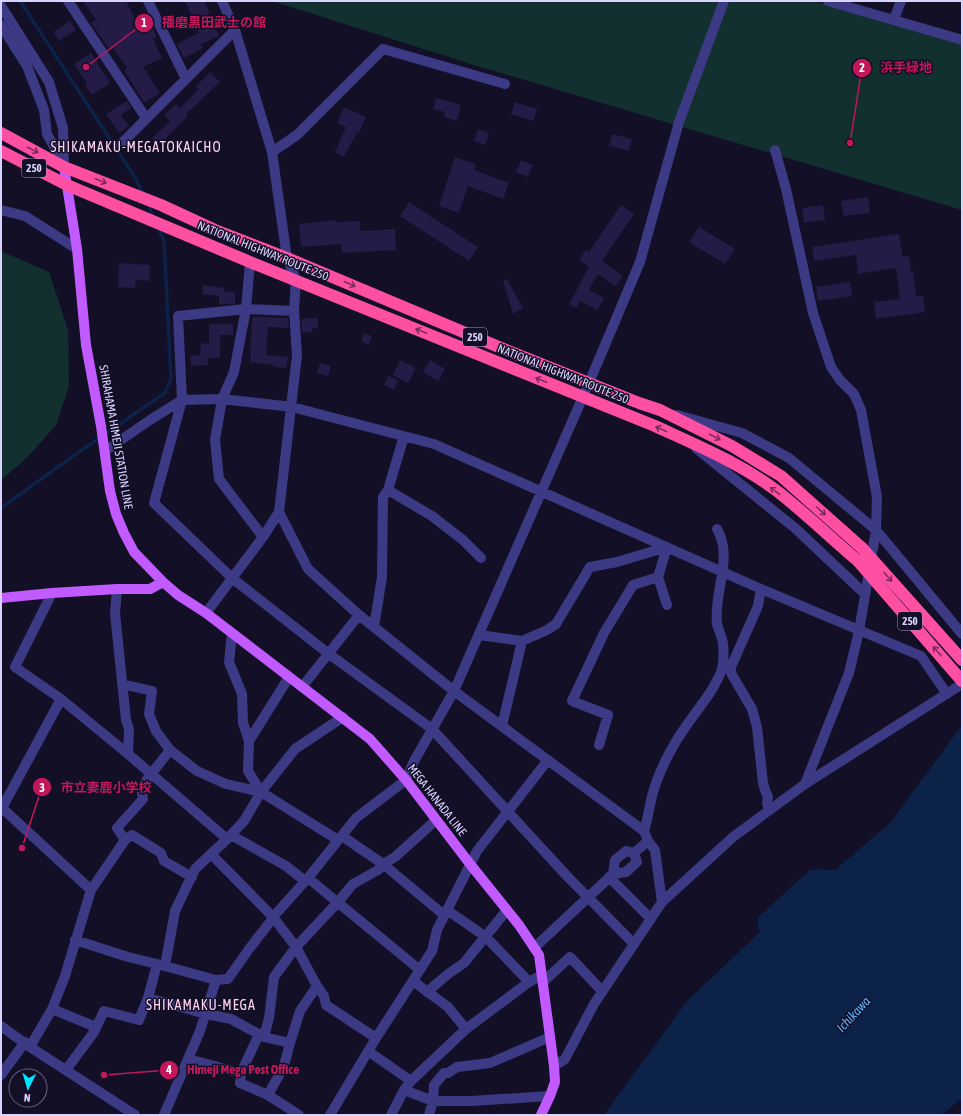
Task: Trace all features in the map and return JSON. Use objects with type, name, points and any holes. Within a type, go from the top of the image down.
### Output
[{"type":"highway","name":"NATIONAL HIGHWAY ROUTE 250","points":[[1,133],[64,167],[161,205],[215,230],[288,258],[506,350],[660,410],[732,446],[781,476],[862,548],[962,660]]},
{"type":"highway","name":"NATIONAL HIGHWAY ROUTE 250","points":[[1,151],[68,185],[250,262],[655,426],[733,463],[776,491],[858,562],[962,681]]},
{"type":"main road","name":"SHIRAHAMA HIMEJI STATION LINE","points":[[64,167],[77,249],[86,344],[101,426],[110,491],[116,514],[134,552],[163,582]]},
{"type":"main road","points":[[1,598],[118,589],[150,589],[163,582]]},
{"type":"main road","name":"MEGA HANADA LINE","points":[[163,582],[178,595],[206,613],[370,739],[406,780],[519,925],[539,955],[554,1066],[555,1082],[541,1115]]},
{"type":"street","points":[[68,1],[146,118]]},
{"type":"street","points":[[148,1],[186,79]]},
{"type":"street","points":[[206,613],[263,537],[279,512],[297,354],[294,311],[296,280],[288,258],[272,152],[235,30],[222,1]]},
{"type":"street","points":[[75,940],[128,957],[161,964],[216,980],[228,979],[273,917],[306,880],[356,818],[406,780],[413,763],[454,690],[479,635],[640,262],[679,122],[724,1]]},
{"type":"street","points":[[828,1],[962,40]]},
{"type":"street","points":[[894,19],[901,1]]},
{"type":"street","points":[[1,6],[49,82],[63,128],[64,167]]},
{"type":"street","points":[[1,25],[27,66],[44,110],[47,134],[64,167]]},
{"type":"street","points":[[120,145],[235,30]]},
{"type":"street","points":[[272,152],[297,136],[383,49],[505,84]]},
{"type":"street","points":[[775,150],[786,189],[813,313],[831,366],[840,380],[854,394],[861,410],[877,497],[876,530],[859,631],[849,673],[805,784]]},
{"type":"street","points":[[1,210],[25,216],[77,249]]},
{"type":"street","points":[[250,262],[246,309],[234,372],[222,399],[215,440],[219,478],[263,537]]},
{"type":"street","points":[[294,311],[246,309],[178,316],[182,400],[154,503],[232,578],[329,654],[432,729],[508,812],[634,944]]},
{"type":"street","points":[[104,447],[182,400],[222,399],[292,407],[434,444],[541,493],[761,589],[921,656],[947,694]]},
{"type":"street","points":[[660,410],[742,433],[789,458],[876,530],[962,634]]},
{"type":"street","points":[[374,627],[382,577],[383,497],[388,490],[404,436]]},
{"type":"street","points":[[687,441],[796,528],[865,594]]},
{"type":"street","points":[[388,490],[432,516],[463,540],[481,558]]},
{"type":"street","points":[[279,512],[308,569],[359,615],[454,690],[646,836],[655,850],[662,902]]},
{"type":"street","points":[[634,853],[646,836],[650,804],[661,770],[674,743],[701,706],[723,669],[723,640],[717,624],[718,598],[724,558],[722,537],[717,529]]},
{"type":"street","points":[[667,547],[658,577],[667,606]]},
{"type":"street","points":[[479,635],[522,641],[548,630],[556,624],[590,567],[618,562],[667,547]]},
{"type":"street","points":[[599,745],[608,715],[572,701],[604,633],[633,586],[658,577]]},
{"type":"street","points":[[118,589],[115,613],[126,720],[129,730],[128,754]]},
{"type":"street","points":[[761,589],[758,606],[731,667],[731,672],[752,709],[757,726],[763,783],[764,790],[768,797],[767,803],[769,810]]},
{"type":"street","points":[[52,593],[15,667],[61,699],[229,837],[286,866],[338,902],[420,970]]},
{"type":"street","points":[[302,687],[359,615]]},
{"type":"street","points":[[232,634],[229,662],[242,694],[243,723],[249,741],[248,771],[261,792]]},
{"type":"street","points":[[502,726],[522,641]]},
{"type":"street","points":[[249,741],[289,677]]},
{"type":"street","points":[[122,684],[152,691],[149,714],[156,731],[170,750],[197,771],[226,784],[261,792],[383,864],[445,912],[486,937],[529,982]]},
{"type":"street","points":[[554,1066],[565,1060],[594,1004],[662,902],[733,837],[769,810],[805,784],[962,684]]},
{"type":"street","points":[[61,699],[2,808],[91,890]]},
{"type":"street","points":[[66,1070],[96,1027],[104,1011],[139,1020],[161,964],[176,911],[195,869],[244,821],[261,792],[295,749],[343,717]]},
{"type":"street","points":[[126,840],[117,828],[143,799],[141,787],[170,750]]},
{"type":"street","points":[[330,1115],[376,1038],[432,951],[437,930],[445,912],[477,851],[548,760]]},
{"type":"street","points":[[299,1115],[268,1095],[240,1083],[241,1073],[262,1036],[269,1018],[274,977],[296,947],[353,884],[378,870],[383,864],[395,857],[436,820]]},
{"type":"street","points":[[1,1075],[28,1045],[52,1009],[65,976],[91,890],[126,840],[132,835],[160,854],[164,861],[192,877]]},
{"type":"street","points":[[611,876],[615,860],[626,851],[634,853]]},
{"type":"street","points":[[534,948],[611,876],[626,872],[637,862],[634,853]]},
{"type":"street","points":[[211,854],[273,917],[296,947],[324,996],[326,1005],[376,1038]]},
{"type":"street","points":[[611,876],[651,919]]},
{"type":"street","points":[[427,992],[448,974],[464,963],[507,910]]},
{"type":"street","points":[[391,1115],[404,1090],[411,1081],[466,1029],[529,982],[542,978],[570,957],[602,991]]},
{"type":"street","points":[[164,1115],[206,1014],[216,980]]},
{"type":"street","points":[[413,981],[448,1007],[466,1029]]},
{"type":"street","points":[[268,1095],[284,1066],[300,1011],[317,986]]},
{"type":"street","points":[[148,998],[206,1014],[231,1019],[262,1036],[290,1043]]},
{"type":"street","points":[[52,1009],[96,1027]]},
{"type":"street","points":[[1,1026],[130,1114]]},
{"type":"street","points":[[429,1115],[433,1101],[434,1085],[444,1073],[448,1073],[457,1067],[490,1063],[550,1037]]},
{"type":"street","points":[[368,1052],[411,1081]]},
{"type":"street","points":[[436,1058],[448,1073]]},
{"type":"street","points":[[188,1059],[241,1073]]},
{"type":"street","points":[[404,1090],[433,1101],[471,1101],[550,1096]]},
{"type":"green space","points":[[272,1],[813,1],[962,45],[962,210],[474,65]]},
{"type":"green space","points":[[1,252],[49,272],[68,330],[69,386],[56,425],[28,457],[1,480]]},
{"type":"water","name":"Ichikawa","points":[[962,725],[962,1098],[942,1115],[604,1115],[687,1001],[760,932],[758,927],[758,917],[810,870],[835,870],[890,823]]},
{"type":"building","points":[[83,1],[126,1],[139,27],[149,21],[157,37],[153,39],[162,58],[143,67],[160,93],[144,103],[124,70],[127,68],[113,48],[110,50],[91,23],[96,20]]},
{"type":"building","points":[[185,1],[204,1],[210,13],[208,14],[219,36],[201,44],[203,48],[184,58],[177,44],[199,33]]},
{"type":"building","points":[[70,21],[76,30],[59,41],[53,32]]},
{"type":"building","points":[[91,53],[110,83],[92,95],[85,85],[87,83],[74,64]]},
{"type":"building","points":[[210,72],[220,82],[186,114],[188,116],[159,145],[152,138],[170,121],[164,115],[176,104],[180,108],[199,89],[196,86]]},
{"type":"building","points":[[436,98],[461,105],[457,121],[444,117],[445,112],[433,109]]},
{"type":"building","points":[[127,101],[131,108],[121,115],[129,126],[119,133],[106,114]]},
{"type":"building","points":[[515,102],[537,109],[533,121],[511,114]]},
{"type":"building","points":[[344,107],[366,117],[359,133],[357,132],[344,157],[335,152],[346,127],[337,123]]},
{"type":"building","points":[[478,129],[489,133],[485,145],[474,141]]},
{"type":"building","points":[[612,134],[632,139],[629,151],[609,146]]},
{"type":"building","points":[[455,157],[476,164],[474,170],[509,183],[503,199],[468,186],[459,213],[439,206]]},
{"type":"building","points":[[521,160],[533,165],[528,177],[516,172]]},
{"type":"building","points":[[868,197],[870,213],[844,216],[841,201]]},
{"type":"building","points":[[409,202],[478,247],[469,261],[400,216]]},
{"type":"building","points":[[621,205],[634,214],[602,261],[623,276],[615,286],[598,274],[589,290],[604,298],[597,310],[580,301],[577,308],[569,304],[589,267],[579,260],[586,250],[589,252]]},
{"type":"building","points":[[823,205],[825,220],[804,223],[802,208]]},
{"type":"building","points":[[336,220],[336,222],[360,221],[360,231],[395,229],[396,250],[342,253],[341,244],[301,247],[299,224]]},
{"type":"building","points":[[699,227],[735,249],[725,264],[689,242]]},
{"type":"building","points":[[899,234],[903,257],[909,256],[911,272],[913,271],[916,296],[923,296],[925,312],[876,319],[874,302],[900,299],[896,268],[858,274],[856,255],[814,261],[812,247]]},
{"type":"building","points":[[119,263],[150,265],[149,281],[136,280],[135,288],[118,287]]},
{"type":"building","points":[[507,279],[523,308],[513,314],[503,281]]},
{"type":"building","points":[[850,282],[852,296],[818,301],[816,287]]},
{"type":"building","points":[[203,285],[225,288],[224,292],[235,292],[235,304],[219,304],[219,296],[202,294]]},
{"type":"building","points":[[252,317],[288,318],[289,328],[268,327],[266,355],[288,357],[286,368],[250,362]]},
{"type":"building","points":[[318,318],[318,328],[312,328],[313,332],[302,333],[301,319]]},
{"type":"building","points":[[209,324],[233,324],[233,335],[220,335],[220,358],[208,358],[208,365],[191,366],[190,356],[200,355],[201,343],[209,344]]},
{"type":"building","points":[[364,333],[372,336],[369,345],[361,341]]},
{"type":"building","points":[[400,360],[416,368],[408,383],[393,375]]},
{"type":"building","points":[[430,360],[445,369],[438,381],[423,372]]},
{"type":"building","points":[[320,363],[331,366],[328,376],[317,373]]},
{"type":"building","points":[[388,376],[398,380],[394,390],[384,385]]},
{"type":"waterway","points":[[20,1],[136,179],[143,194]]},
{"type":"waterway","points":[[147,203],[154,218]]},
{"type":"waterway","points":[[1,508],[165,393],[171,379],[164,241],[158,227]]},
{"type":"place","name":"播磨黒田武士の館","points":[[86,67]]},
{"type":"place","name":"浜手緑地","points":[[850,143]]},
{"type":"place","name":"市立妻鹿小学校","points":[[22,848]]},
{"type":"place","name":"Himeji Mega Post Office","points":[[104,1075]]},
{"type":"district","name":"SHIKAMAKU-MEGATOKAICHO","points":[[136,147]]},
{"type":"district","name":"SHIKAMAKU-MEGA","points":[[201,1005]]}]
